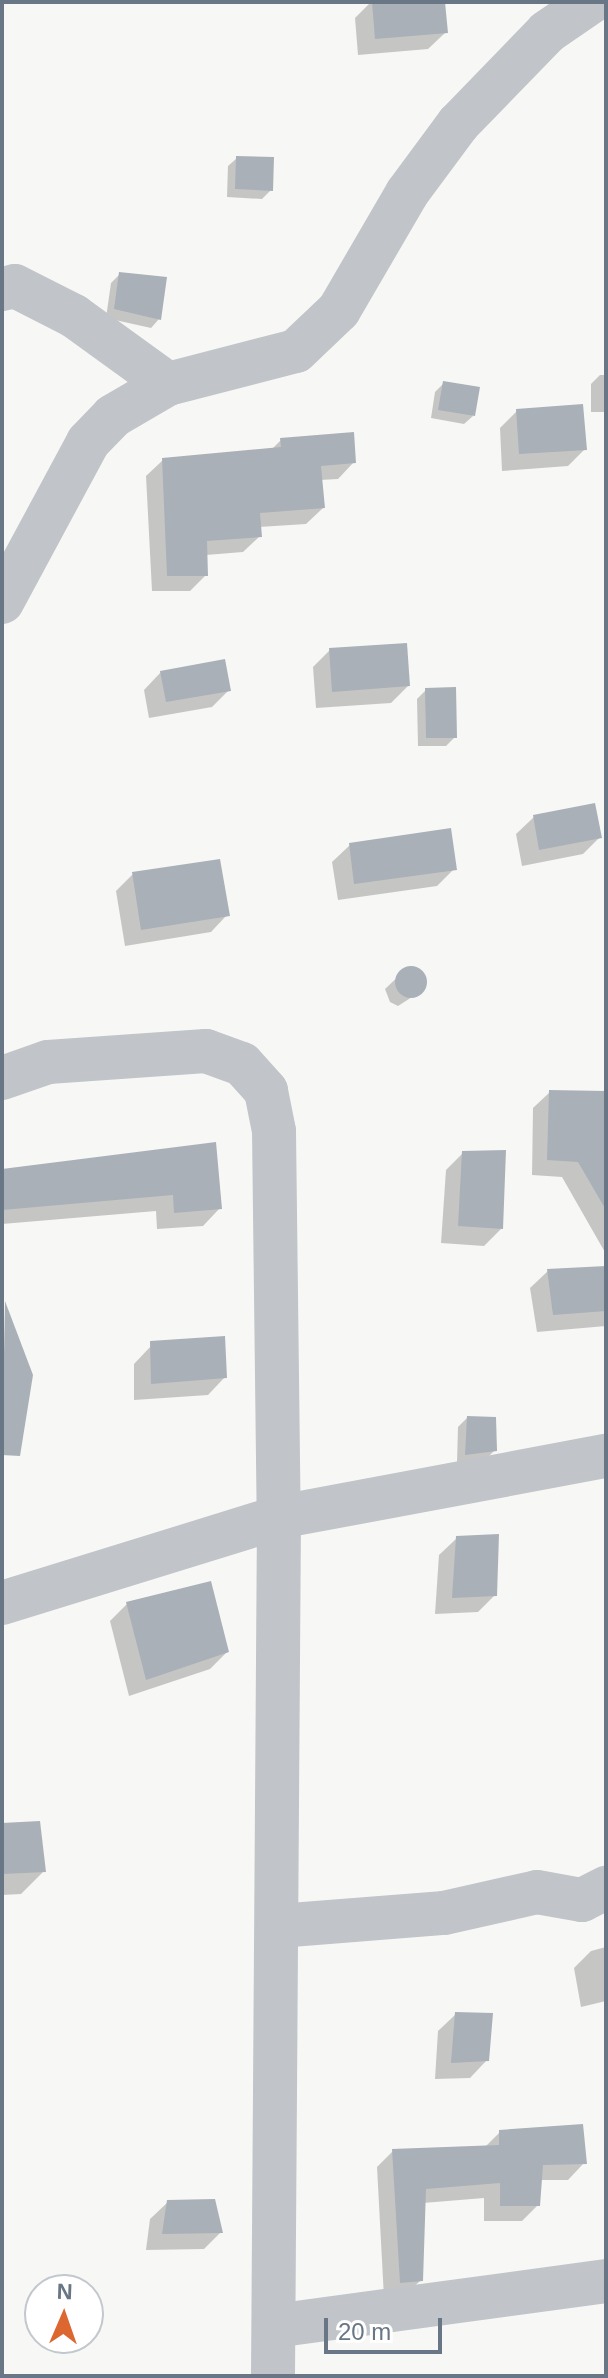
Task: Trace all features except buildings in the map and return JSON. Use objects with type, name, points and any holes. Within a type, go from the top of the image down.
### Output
[{"type":"street","points":[[2,602],[88,442],[113,416],[168,384],[296,351],[339,310],[407,193],[458,124],[547,32],[591,2]]},
{"type":"street","points":[[2,289],[15,286],[74,316],[168,384]]},
{"type":"street","points":[[2,1078],[48,1062],[206,1051],[242,1064],[266,1091],[274,1131],[279,1517],[273,2376]]},
{"type":"street","points":[[2,1603],[279,1517],[606,1456]]},
{"type":"street","points":[[606,1856],[606,1864]]},
{"type":"street","points":[[278,1926],[444,1913],[537,1892],[582,1900],[606,1888]]},
{"type":"street","points":[[274,2326],[606,2281]]}]
